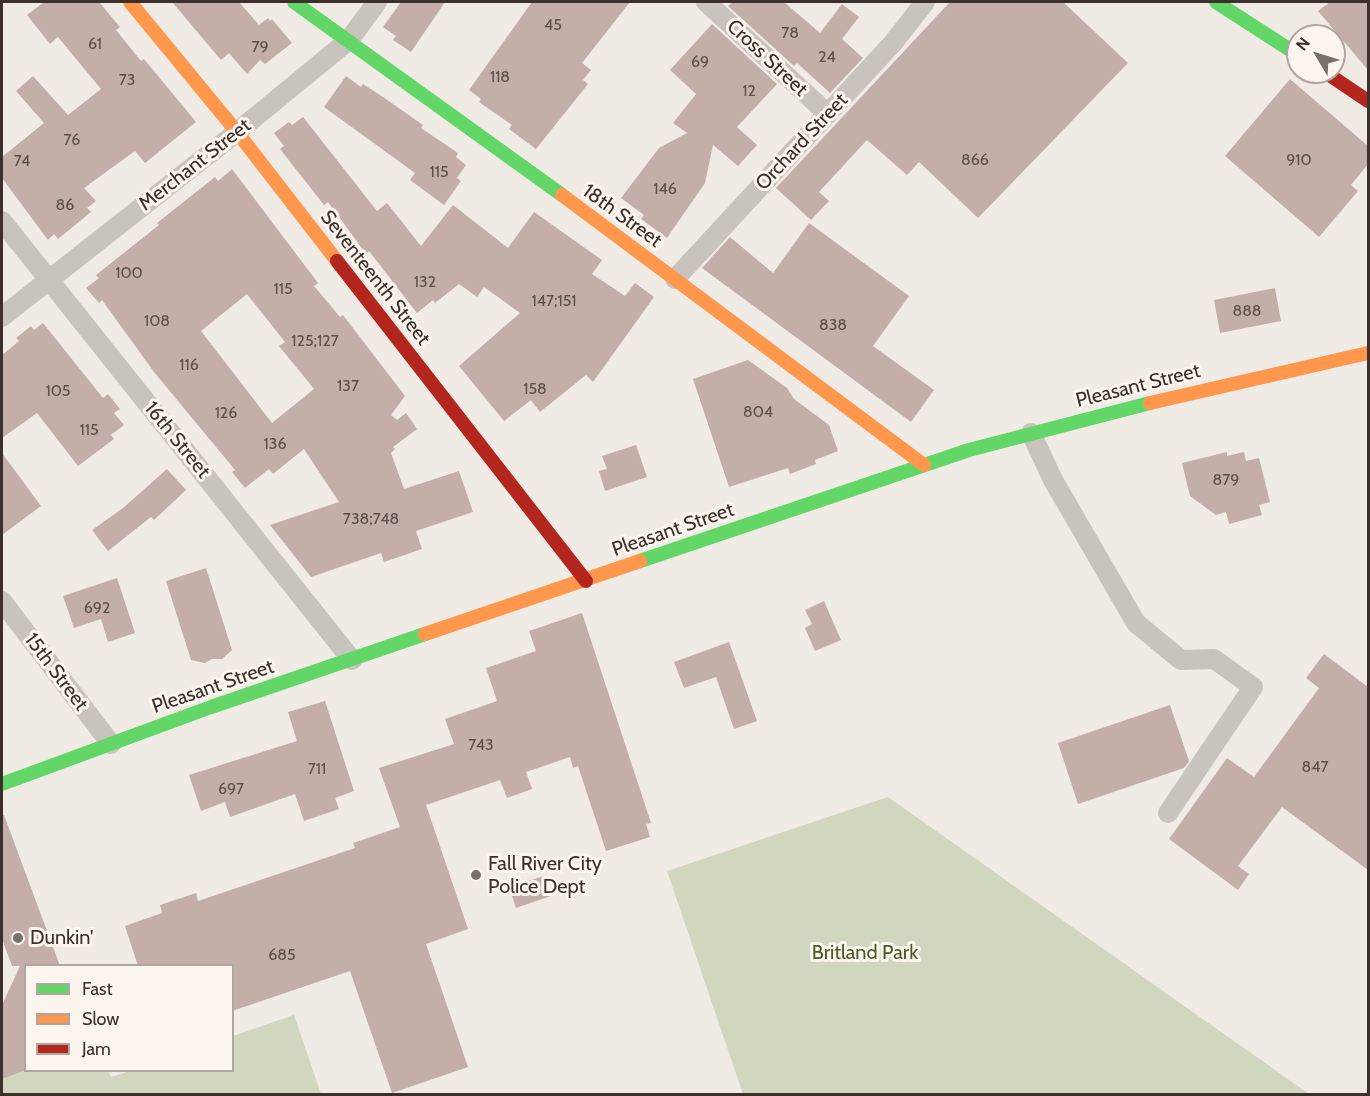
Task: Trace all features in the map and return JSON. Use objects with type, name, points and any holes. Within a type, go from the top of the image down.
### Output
[{"type":"main road","name":"Seventeenth Street","points":[[129,2],[237,132],[586,581]]},
{"type":"main road","name":"18th Street","points":[[294,2],[675,279],[924,465]]},
{"type":"main road","points":[[1216,2],[1286,47]]},
{"type":"main road","points":[[1343,84],[1368,100]]},
{"type":"main road","name":"Pleasant Street","points":[[2,784],[352,660],[969,450],[1181,395],[1368,352]]},
{"type":"street","name":"Merchant Street","points":[[2,317],[237,132],[349,40],[377,2]]},
{"type":"street","name":"Cross Street","points":[[706,2],[828,114]]},
{"type":"street","name":"Orchard Street","points":[[675,279],[893,43],[925,2]]},
{"type":"street","name":"16th Street","points":[[2,221],[352,660]]},
{"type":"street","points":[[1031,433],[1053,480],[1136,622],[1181,660],[1214,659],[1253,687],[1168,813]]},
{"type":"street","name":"15th Street","points":[[2,601],[111,744]]},
{"type":"green space","name":"Britland Park","points":[[888,797],[1309,1094],[743,1094],[667,871]]},
{"type":"green space","points":[[294,1015],[321,1094],[2,1094],[2,1078],[24,1069],[24,1072],[108,1072],[111,1077],[128,1072],[234,1072],[234,1036]]},
{"type":"building","points":[[44,2],[99,2],[120,27],[116,30],[141,61],[144,59],[196,122],[145,163],[135,151],[84,188],[96,201],[87,208],[91,212],[58,239],[54,234],[48,240],[2,178],[2,157],[44,123],[16,91],[33,76],[68,115],[101,89],[58,37],[50,44],[27,15]]},
{"type":"building","points":[[172,2],[239,2],[259,25],[268,18],[270,21],[272,19],[292,43],[265,64],[260,60],[247,74],[229,53],[221,60]]},
{"type":"building","points":[[401,2],[445,2],[411,52],[393,40],[396,36],[383,27]]},
{"type":"building","points":[[532,2],[630,2],[582,63],[591,70],[583,80],[588,84],[536,149],[509,129],[512,125],[479,102],[481,99],[469,90]]},
{"type":"building","points":[[733,2],[784,2],[820,33],[842,4],[859,17],[842,39],[863,58],[830,93],[797,63],[794,66],[728,6]]},
{"type":"building","points":[[950,2],[1063,2],[1128,63],[978,218],[919,162],[907,175],[867,140],[819,192],[829,201],[811,220],[776,188]]},
{"type":"building","points":[[1330,2],[1368,2],[1368,70],[1346,44],[1346,24],[1329,24],[1318,11]]},
{"type":"building","points":[[712,24],[777,84],[737,127],[757,145],[738,166],[713,145],[705,183],[667,238],[641,219],[644,215],[621,198],[659,148],[687,133],[673,123],[696,94],[670,70]]},
{"type":"building","points":[[346,76],[361,87],[363,84],[383,97],[423,125],[421,128],[458,153],[456,157],[466,165],[457,178],[461,181],[444,205],[410,180],[415,173],[324,107]]},
{"type":"building","points":[[1286,84],[1296,84],[1368,146],[1368,164],[1351,185],[1358,191],[1319,237],[1225,156]]},
{"type":"building","points":[[303,117],[377,211],[387,203],[421,246],[453,205],[508,248],[534,212],[602,260],[592,274],[625,296],[635,283],[654,297],[593,382],[586,375],[540,412],[531,400],[504,421],[459,366],[520,313],[484,287],[477,297],[459,284],[435,303],[433,300],[417,313],[369,251],[366,254],[328,202],[324,205],[280,149],[284,146],[274,133],[289,122],[292,125]]},
{"type":"building","points":[[232,169],[318,283],[314,286],[340,317],[343,315],[405,396],[391,415],[397,420],[406,413],[417,429],[393,447],[395,449],[391,453],[404,489],[459,471],[473,512],[416,531],[422,549],[384,562],[381,553],[311,577],[270,525],[339,502],[304,449],[273,474],[269,469],[245,488],[232,472],[235,470],[154,372],[102,300],[99,303],[86,288],[99,278],[96,275],[159,225],[157,223],[215,177],[218,181]],"holes":[[[247,294],[285,342],[279,346],[314,389],[272,423],[201,331]]]},
{"type":"building","points":[[809,223],[909,296],[873,346],[934,390],[911,422],[702,268],[730,237],[773,273]]},
{"type":"building","points":[[1275,288],[1281,321],[1220,333],[1214,300]]},
{"type":"building","points":[[43,323],[103,398],[108,394],[120,409],[114,413],[124,425],[111,435],[114,439],[78,466],[37,413],[2,438],[2,355],[19,341],[16,338],[31,326],[34,330]]},
{"type":"building","points":[[748,360],[787,388],[794,399],[829,425],[838,451],[815,460],[816,464],[790,474],[788,468],[729,487],[693,379]]},
{"type":"building","points":[[636,445],[647,477],[605,491],[599,471],[607,469],[602,456]]},
{"type":"building","points":[[1227,452],[1227,456],[1244,452],[1246,461],[1259,458],[1270,502],[1259,505],[1262,515],[1229,524],[1226,512],[1216,515],[1190,496],[1182,463]]},
{"type":"building","points":[[2,453],[41,506],[2,535]]},
{"type":"building","points":[[167,469],[186,490],[154,520],[151,517],[108,551],[92,530],[123,508]]},
{"type":"building","points":[[206,568],[232,650],[222,659],[212,659],[205,663],[191,660],[166,581]]},
{"type":"building","points":[[117,578],[135,633],[108,642],[101,619],[74,628],[63,596]]},
{"type":"building","points":[[824,601],[841,640],[815,651],[805,628],[812,624],[805,610]]},
{"type":"building","points":[[582,613],[651,823],[646,824],[650,837],[606,851],[578,766],[573,768],[570,757],[526,772],[532,789],[507,798],[500,780],[426,805],[468,929],[426,944],[468,1067],[392,1093],[350,971],[234,1010],[234,964],[137,964],[125,926],[162,913],[160,905],[196,893],[198,901],[355,848],[353,843],[400,827],[379,768],[454,744],[445,719],[497,701],[486,668],[536,651],[529,631]]},
{"type":"building","points":[[729,642],[757,721],[734,729],[716,677],[684,688],[674,662]]},
{"type":"building","points":[[1324,654],[1368,687],[1368,870],[1282,807],[1238,866],[1249,874],[1238,890],[1169,839],[1227,758],[1254,777],[1319,688],[1306,678]]},
{"type":"building","points":[[325,701],[354,791],[335,798],[339,809],[304,821],[295,794],[230,817],[225,802],[201,811],[189,775],[297,741],[288,712]]},
{"type":"building","points":[[1170,705],[1189,761],[1184,768],[1078,804],[1058,743]]},
{"type":"building","points":[[2,815],[4,815],[59,964],[24,964],[24,1071],[2,1079],[2,1005],[20,966],[12,966],[2,939]]},
{"type":"building","points":[[544,876],[551,896],[516,908],[509,887]]},
{"type":"traffic: fast","points":[[294,2],[562,195]]},
{"type":"traffic: fast","points":[[1216,2],[1286,47]]},
{"type":"traffic: fast","points":[[640,561],[969,450],[1150,403]]},
{"type":"traffic: fast","points":[[2,784],[211,707],[425,634]]},
{"type":"traffic: slow","points":[[130,2],[237,132],[337,261]]},
{"type":"traffic: slow","points":[[562,195],[924,465]]},
{"type":"traffic: slow","points":[[1150,403],[1368,353]]},
{"type":"traffic: slow","points":[[425,634],[640,561]]},
{"type":"traffic: jam","points":[[1343,84],[1368,101]]},
{"type":"traffic: jam","points":[[337,261],[586,581]]},
{"type":"place","name":"Fall River City Police Dept","points":[[476,875]]},
{"type":"place","name":"Dunkin'","points":[[18,938]]}]
